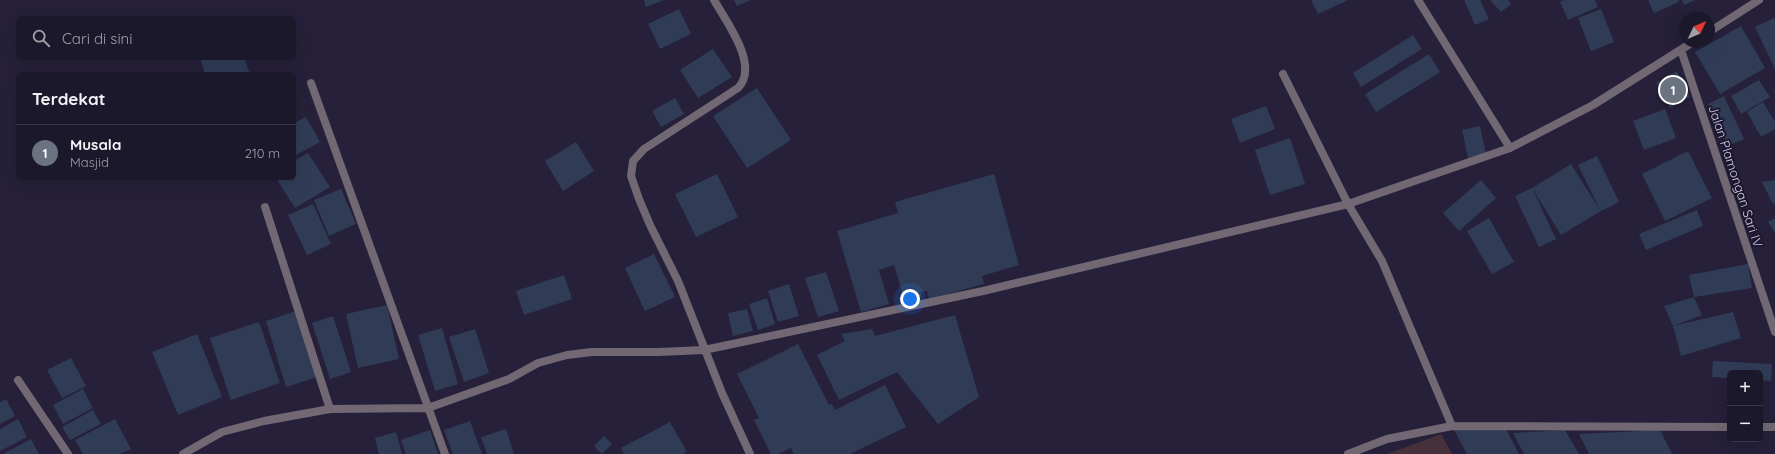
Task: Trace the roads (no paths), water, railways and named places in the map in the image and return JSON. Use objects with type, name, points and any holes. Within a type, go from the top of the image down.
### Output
[{"type":"street","points":[[714,0],[740,45],[746,71],[744,82],[738,88],[644,149],[633,161],[631,176],[650,225],[678,281],[691,312],[704,350],[750,454]]},
{"type":"street","points":[[1418,0],[1510,148]]},
{"type":"street","points":[[1715,28],[1759,0]]},
{"type":"street","points":[[183,454],[222,432],[264,421],[330,408],[428,408],[509,379],[538,363],[567,354],[592,352],[704,350],[983,291],[1348,204],[1510,148],[1593,105],[1684,48]]},
{"type":"street","name":"Jalan Plamongan Sari IV","points":[[1681,50],[1775,332]]},
{"type":"street","points":[[1283,74],[1348,204],[1382,261],[1452,426]]},
{"type":"street","points":[[311,82],[445,454]]},
{"type":"street","points":[[265,207],[330,408]]},
{"type":"street","points":[[18,380],[68,454]]},
{"type":"street","points":[[1348,454],[1387,439],[1452,426],[1727,427]]},
{"type":"street","points":[[1763,427],[1775,427]]},
{"type":"place","name":"Musala","points":[[1673,90]]}]
